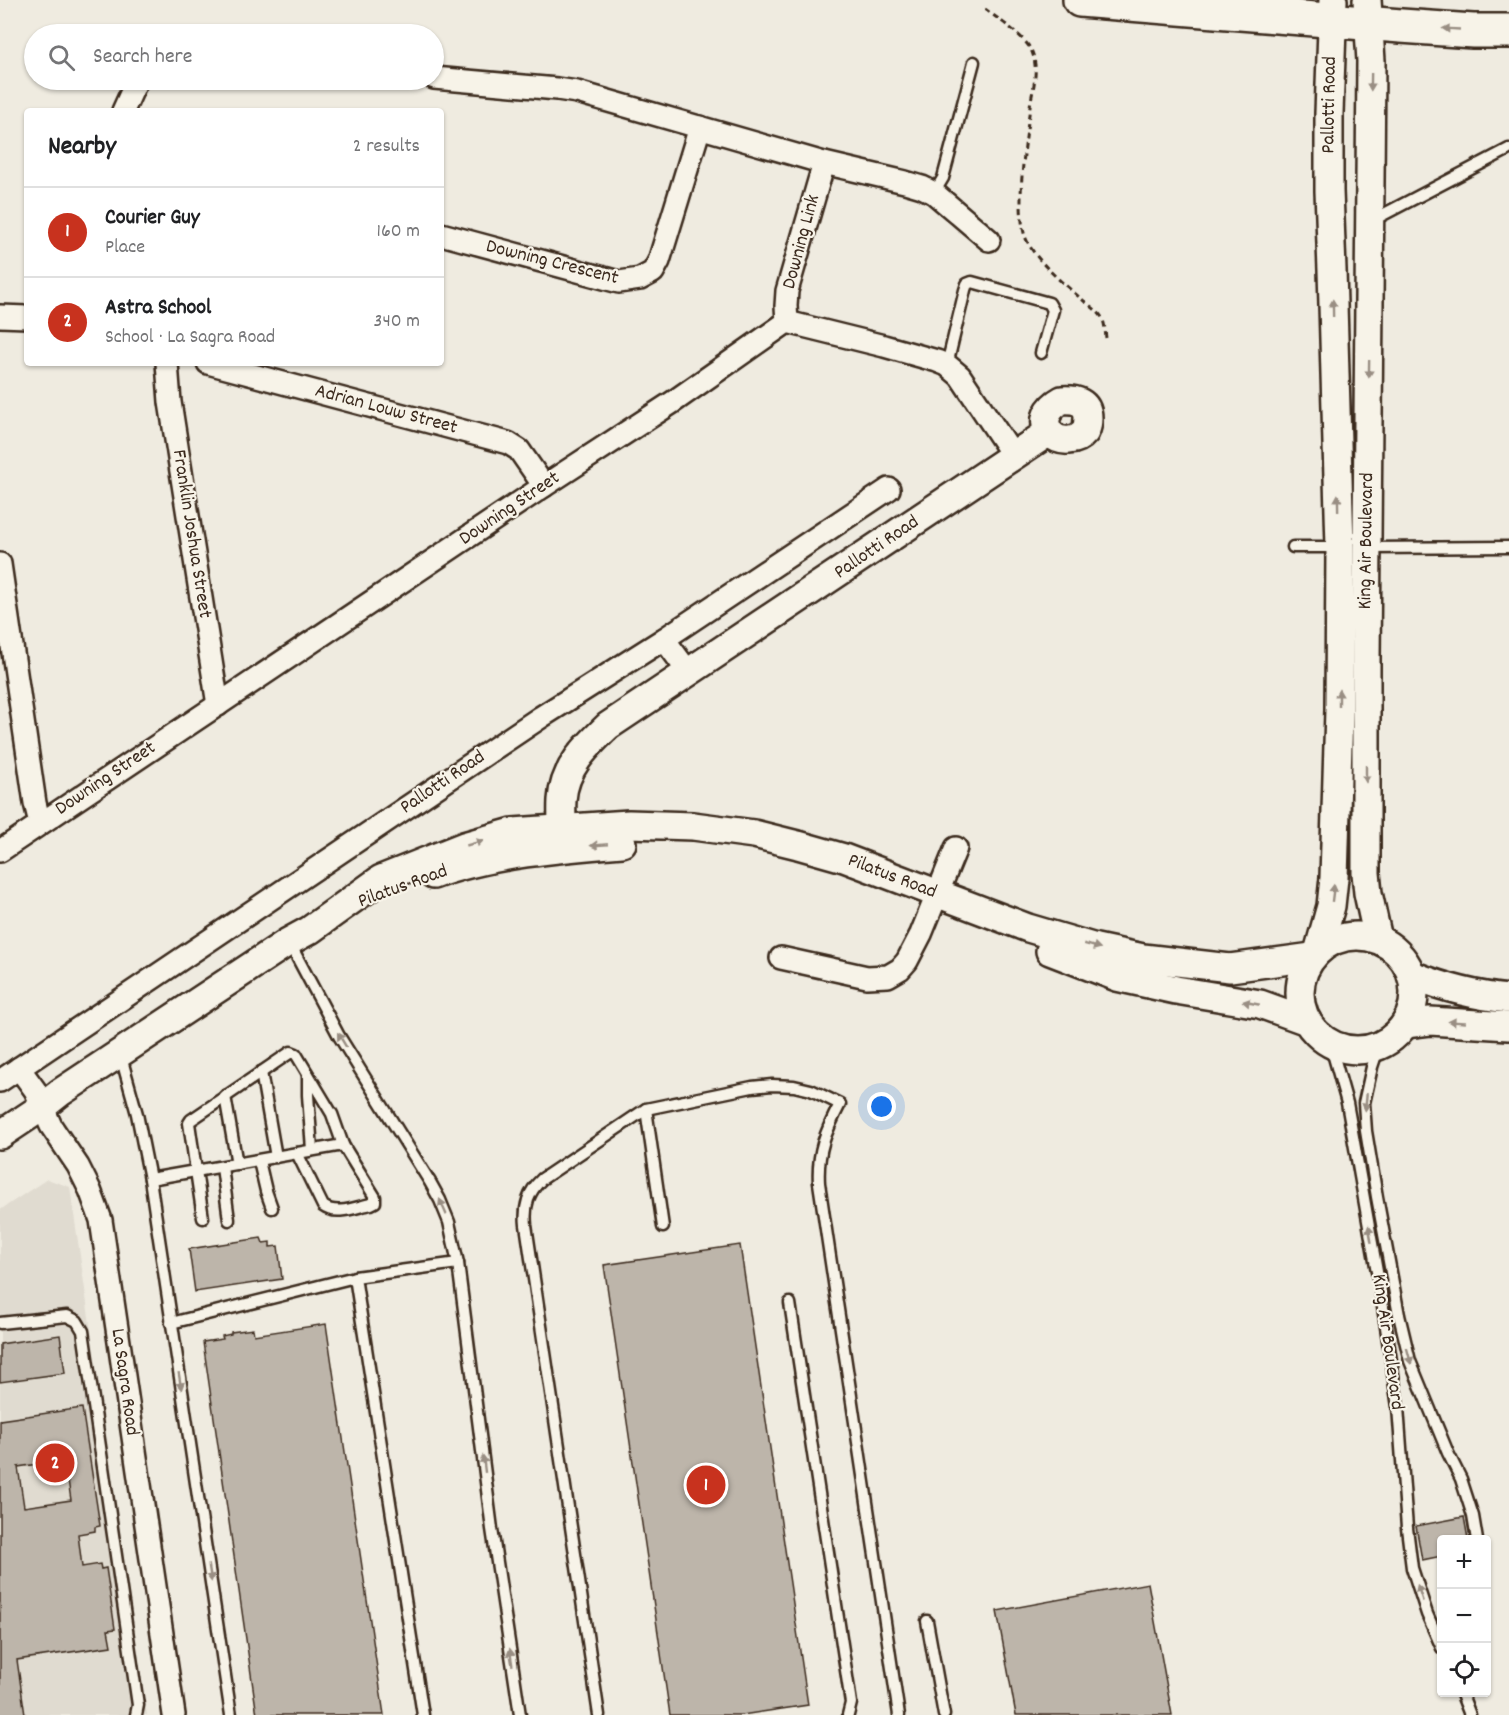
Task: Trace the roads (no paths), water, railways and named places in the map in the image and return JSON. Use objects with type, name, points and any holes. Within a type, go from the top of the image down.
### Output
[{"type":"main road","points":[[1080,0],[1368,12],[1473,31],[1509,31]]},
{"type":"street","name":"Pallotti Road","points":[[1329,191],[1329,102],[1333,10]]},
{"type":"street","name":"Pallotti Road","points":[[1368,12],[1371,61],[1371,142]]},
{"type":"street","points":[[444,79],[577,92],[824,163],[905,182],[934,193],[988,240]]},
{"type":"street","points":[[124,108],[132,90]]},
{"type":"street","name":"Downing Crescent","points":[[444,235],[619,282],[640,279],[653,272],[663,252],[700,127]]},
{"type":"street","name":"King Air Boulevard","points":[[1316,953],[1331,906],[1334,878],[1339,710],[1353,547],[1371,221],[1371,142]]},
{"type":"street","name":"Downing Link","points":[[787,322],[787,291],[824,163]]},
{"type":"street","name":"King Air Boulevard","points":[[1329,191],[1332,270],[1353,547],[1366,873],[1378,939]]},
{"type":"street","points":[[0,316],[24,316]]},
{"type":"street","points":[[787,322],[884,346],[947,365],[960,376],[1014,457]]},
{"type":"street","name":"Downing Street","points":[[0,851],[673,402],[787,322]]},
{"type":"street","name":"Franklin Joshua Street","points":[[167,366],[170,402],[218,705]]},
{"type":"street","name":"Adrian Louw Street","points":[[219,366],[508,443],[519,450],[544,486]]},
{"type":"street","name":"Pallotti Road","points":[[562,838],[562,798],[565,780],[585,747],[608,726],[1049,432]]},
{"type":"street","name":"Pallotti Road","points":[[0,1081],[541,717],[664,639],[889,489]]},
{"type":"street","points":[[0,564],[33,792],[40,824]]},
{"type":"street","points":[[664,639],[689,673]]},
{"type":"street","name":"Pilatus Road","points":[[288,942],[339,910],[454,868],[562,838],[649,840],[718,845],[790,856],[888,889],[1096,948],[1143,958],[1230,968],[1316,953]]},
{"type":"street","points":[[781,958],[867,977],[888,976],[900,969],[908,961],[921,934],[956,848]]},
{"type":"street","name":"Pilatus Road","points":[[934,901],[1117,977],[1176,990],[1260,1004],[1314,1030]]},
{"type":"street","points":[[1366,936],[1378,939],[1393,948],[1404,960],[1412,975],[1414,992],[1412,1009],[1405,1024],[1394,1037],[1379,1046],[1362,1050],[1341,1048],[1314,1030],[1301,1008],[1299,994],[1306,966],[1316,953],[1330,942],[1347,937],[1366,936]]},
{"type":"street","points":[[0,1135],[288,942]]},
{"type":"street","points":[[1412,975],[1447,988],[1482,997],[1509,999]]},
{"type":"street","points":[[1405,1024],[1430,1021],[1509,1026]]},
{"type":"street","name":"La Sagra Road","points":[[19,1068],[35,1090],[51,1126],[78,1166],[101,1220],[174,1715]]},
{"type":"lane","points":[[934,193],[943,177],[974,62]]},
{"type":"lane","points":[[1371,221],[1509,149]]},
{"type":"lane","points":[[947,365],[965,290],[967,284],[972,282],[1049,303],[1053,310],[1041,353]]},
{"type":"lane","points":[[1293,547],[1509,547]]},
{"type":"lane","points":[[288,942],[339,1036],[440,1200],[449,1222],[458,1263],[492,1529],[520,1715]]},
{"type":"lane","name":"King Air Boulevard","points":[[1314,1030],[1334,1057],[1347,1103],[1381,1294],[1398,1407],[1412,1568],[1427,1614],[1440,1643]]},
{"type":"lane","name":"King Air Boulevard","points":[[1379,1046],[1364,1103],[1366,1131],[1397,1303],[1410,1361],[1461,1479],[1473,1516],[1476,1535]]},
{"type":"lane","points":[[203,1218],[189,1123],[291,1052],[296,1054],[332,1114],[343,1144],[375,1197],[375,1202],[336,1212],[326,1209],[297,1153]]},
{"type":"lane","points":[[120,1053],[137,1114],[150,1179],[231,1715]]},
{"type":"lane","points":[[261,1072],[276,1157]]},
{"type":"lane","points":[[308,1074],[312,1149]]},
{"type":"lane","points":[[599,1715],[525,1214],[527,1199],[534,1186],[542,1179],[646,1110],[752,1087],[772,1085],[802,1088],[840,1104],[821,1145],[818,1165],[819,1182],[898,1715]]},
{"type":"lane","points":[[225,1096],[237,1164]]},
{"type":"lane","points":[[646,1110],[663,1227]]},
{"type":"lane","points":[[150,1179],[343,1144]]},
{"type":"lane","points":[[259,1161],[272,1208]]},
{"type":"lane","points":[[222,1167],[229,1220]]},
{"type":"lane","points":[[171,1323],[355,1277],[458,1263]]},
{"type":"lane","points":[[355,1277],[423,1715]]},
{"type":"lane","points":[[790,1304],[851,1702],[848,1715]]},
{"type":"lane","points":[[0,1323],[67,1316],[77,1321],[83,1331],[138,1705],[136,1715]]},
{"type":"lane","points":[[927,1621],[944,1715]]},
{"type":"lane","points":[[1463,1697],[1470,1714]]},
{"type":"lane","points":[[1470,1714],[1471,1697]]},
{"type":"place","name":"Astra School","points":[[55,1463]]},
{"type":"place","name":"Courier Guy","points":[[706,1485]]}]
